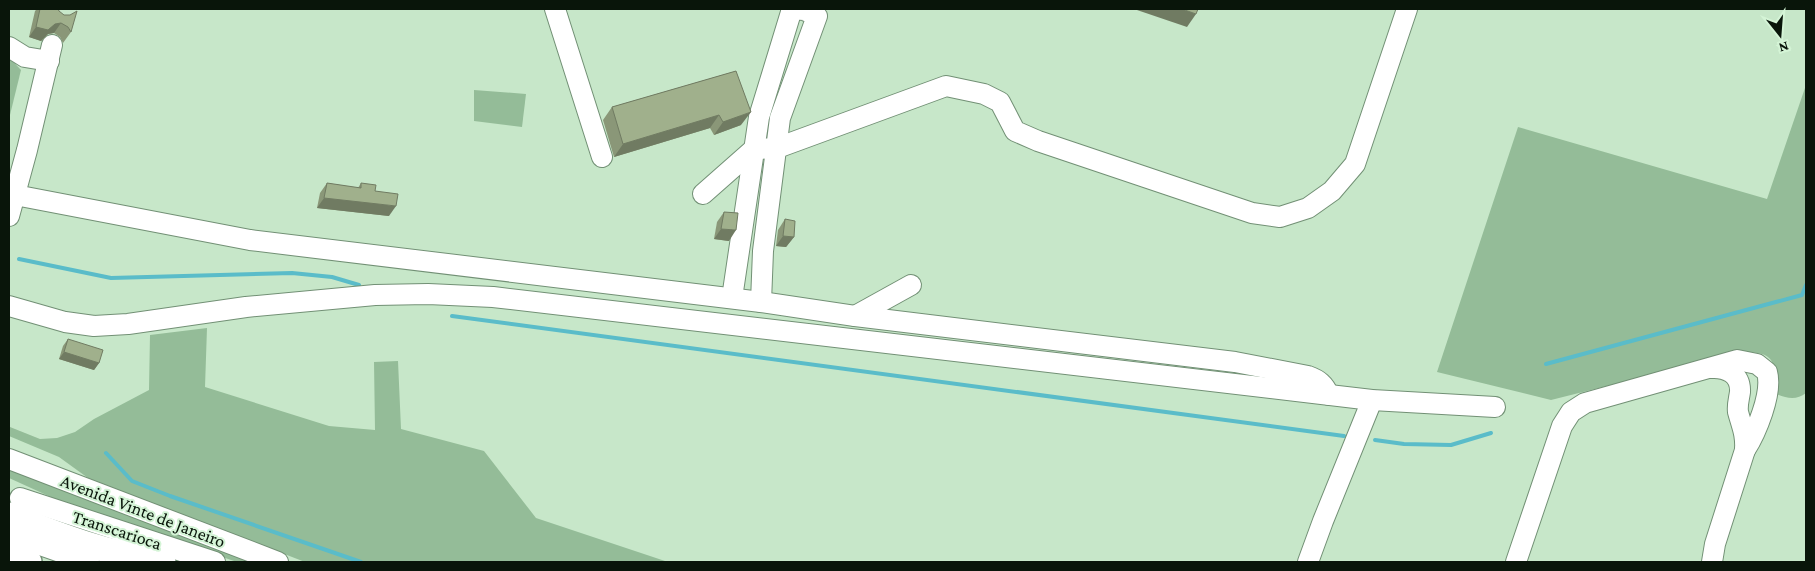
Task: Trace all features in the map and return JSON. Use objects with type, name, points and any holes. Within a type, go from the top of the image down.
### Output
[{"type":"main road","points":[[12,502],[68,539],[125,556],[161,562]]},
{"type":"main road","points":[[9,556],[29,562]]},
{"type":"street","points":[[556,9],[602,157]]},
{"type":"street","points":[[703,194],[754,149],[777,148],[946,86],[984,94],[1000,102],[1015,131],[1038,141],[1252,213],[1280,217],[1308,208],[1332,191],[1355,164],[1407,9]]},
{"type":"street","points":[[760,302],[780,118],[802,11]]},
{"type":"street","points":[[732,298],[759,117],[802,11]]},
{"type":"street","points":[[9,47],[25,57],[51,51],[9,216]]},
{"type":"street","points":[[15,195],[250,240],[732,298],[855,316],[1235,362],[1290,371],[1319,380],[1324,385],[1328,395]]},
{"type":"street","points":[[746,204],[769,207]]},
{"type":"street","points":[[737,261],[763,264]]},
{"type":"street","points":[[855,316],[910,285]]},
{"type":"street","points":[[9,306],[65,322],[94,326],[128,324],[246,307],[375,295],[428,294],[493,297],[1372,400],[1495,407]]},
{"type":"street","points":[[1516,562],[1562,426],[1571,412],[1586,403],[1737,360],[1744,360],[1757,364],[1767,372],[1769,379],[1767,395],[1753,437],[1745,450],[1714,544],[1712,562]]},
{"type":"street","points":[[1709,368],[1722,367],[1736,376],[1740,391],[1738,411],[1746,437],[1745,450]]},
{"type":"street","points":[[1308,562],[1372,400]]},
{"type":"street","points":[[9,452],[33,468]]},
{"type":"street","name":"Avenida Vinte de Janeiro","points":[[9,459],[145,513],[278,562]]},
{"type":"street","name":"Transcarioca","points":[[12,502],[215,562]]},
{"type":"street","points":[[9,534],[89,562]]},
{"type":"green space","points":[[9,57],[21,70],[9,119]]},
{"type":"green space","points":[[1806,85],[1806,393],[1802,396],[1790,398],[1774,393],[1774,366],[1772,361],[1762,354],[1753,352],[1742,352],[1551,400],[1437,372],[1518,127],[1767,199]]},
{"type":"green space","points":[[474,90],[526,94],[522,127],[474,121]]},
{"type":"green space","points":[[207,328],[205,387],[329,426],[375,430],[374,362],[398,361],[401,429],[484,451],[536,518],[668,562],[305,562],[88,478],[59,457],[9,436],[10,427],[40,439],[57,438],[75,432],[94,419],[149,390],[150,335]]},
{"type":"green space","points":[[9,463],[264,562],[237,562],[64,503],[9,478]]},
{"type":"building","points":[[40,9],[58,9],[64,15],[70,15],[77,11],[71,32],[68,27],[61,23],[55,24],[48,30],[36,27]]},
{"type":"building","points":[[1182,9],[1198,9],[1196,14]]},
{"type":"building","points":[[736,71],[751,112],[723,122],[719,115],[623,144],[612,107]]},
{"type":"building","points":[[327,183],[361,188],[361,183],[376,185],[375,191],[398,194],[396,206],[324,198]]},
{"type":"building","points":[[724,212],[738,213],[736,230],[721,229]]},
{"type":"building","points":[[785,219],[795,221],[794,237],[783,236]]},
{"type":"building","points":[[68,339],[103,350],[99,363],[64,352]]},
{"type":"waterway","points":[[19,259],[111,278],[292,273],[332,277],[359,285]]},
{"type":"waterway","points":[[1546,364],[1802,295],[1806,285]]},
{"type":"waterway","points":[[452,316],[1344,436]]},
{"type":"waterway","points":[[1375,440],[1404,444],[1451,445],[1491,433]]},
{"type":"waterway","points":[[106,453],[132,481],[361,562]]}]
